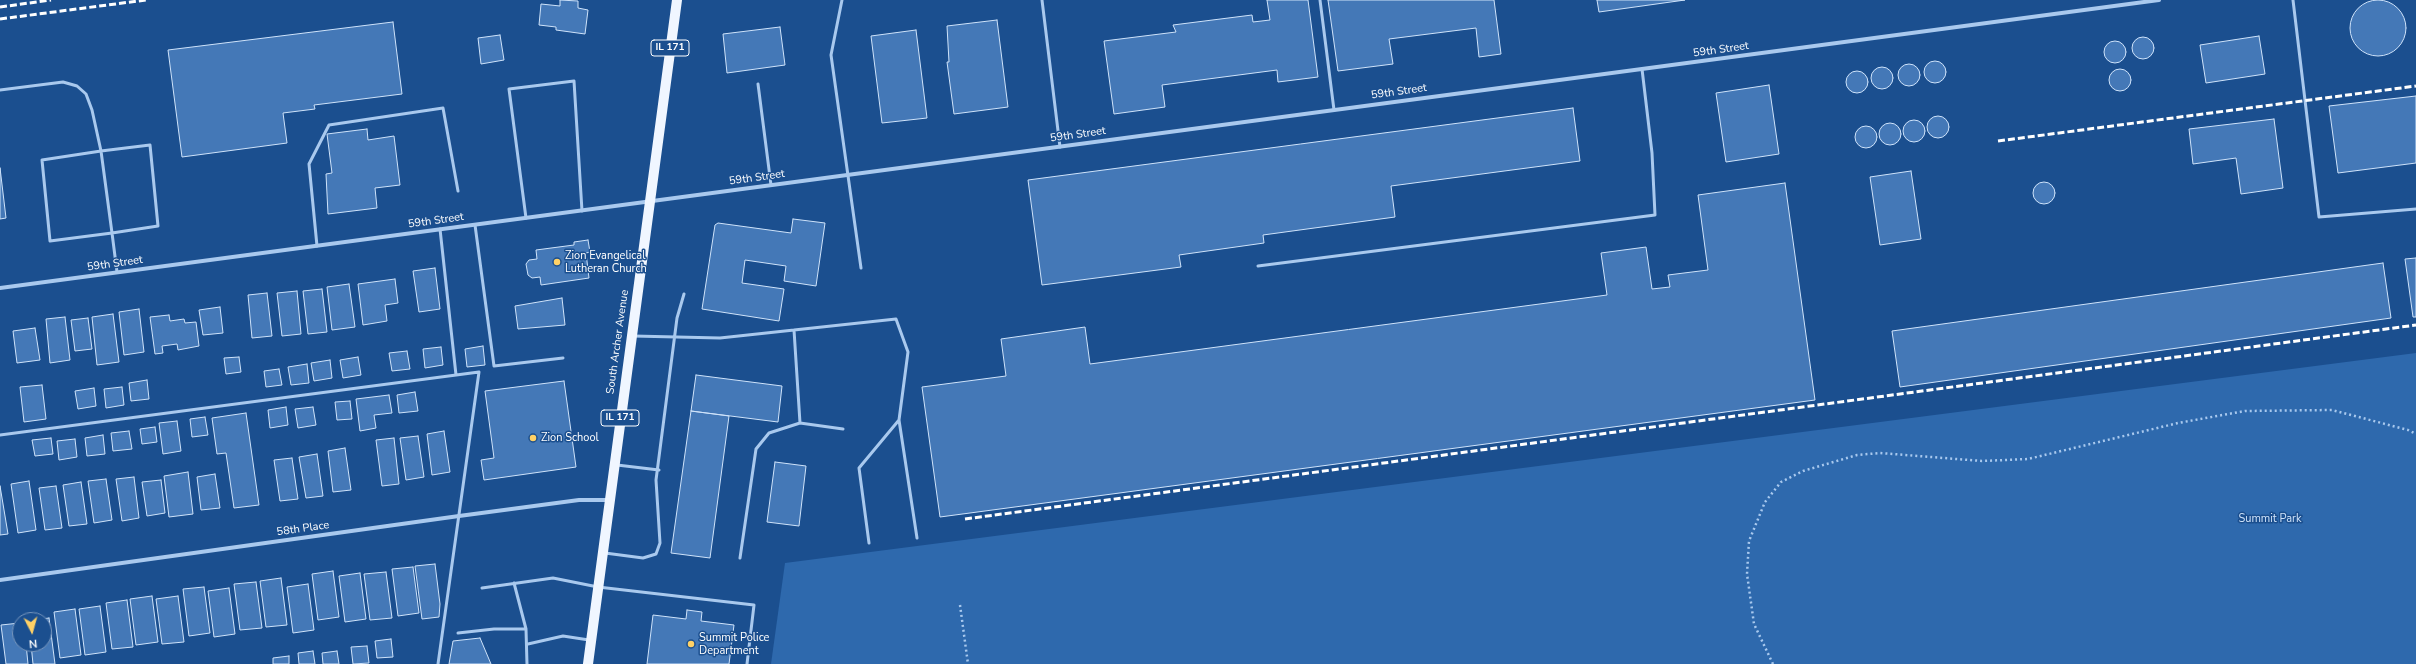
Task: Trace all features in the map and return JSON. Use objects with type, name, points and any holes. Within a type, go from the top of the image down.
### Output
[{"type":"main road","name":"South Archer Avenue","points":[[588,664],[677,0]]},
{"type":"street","name":"59th Street","points":[[0,288],[2159,0]]},
{"type":"street","name":"58th Place","points":[[0,580],[579,500],[609,500]]},
{"type":"lane","points":[[842,0],[831,55],[861,268]]},
{"type":"lane","points":[[1042,0],[1060,147]]},
{"type":"lane","points":[[1320,0],[1334,110]]},
{"type":"lane","points":[[2293,0],[2319,217],[2416,209]]},
{"type":"lane","points":[[1258,266],[1655,215],[1652,153],[1642,69]]},
{"type":"lane","points":[[0,90],[63,82],[77,86],[86,94],[92,110],[101,151],[117,272]]},
{"type":"lane","points":[[526,218],[509,89],[574,82],[582,211]]},
{"type":"lane","points":[[758,84],[771,185]]},
{"type":"lane","points":[[317,246],[309,164],[329,125],[443,108],[458,191]]},
{"type":"lane","points":[[150,145],[158,226],[50,241],[42,160],[101,151],[150,145]]},
{"type":"lane","points":[[475,225],[494,366],[563,358]]},
{"type":"lane","points":[[440,230],[456,375]]},
{"type":"lane","points":[[603,553],[643,558],[656,554],[660,543],[656,480],[659,470],[675,337],[684,294]]},
{"type":"lane","points":[[631,336],[720,338],[896,319],[908,352],[899,420],[917,538]]},
{"type":"lane","points":[[794,330],[800,423]]},
{"type":"lane","points":[[0,435],[479,372],[438,664]]},
{"type":"lane","points":[[869,543],[859,468],[899,420]]},
{"type":"lane","points":[[740,558],[756,448],[769,433],[800,423],[843,429]]},
{"type":"lane","points":[[614,465],[659,470]]},
{"type":"lane","points":[[482,588],[553,578],[598,587],[754,605],[747,664]]},
{"type":"lane","points":[[514,583],[526,629],[528,644],[527,664]]},
{"type":"lane","points":[[458,632],[494,629],[526,629]]},
{"type":"lane","points":[[528,644],[563,636],[591,640]]},
{"type":"path","points":[[1773,664],[1767,657],[1754,624],[1748,574],[1749,541],[1765,502],[1781,482],[1803,471],[1857,455],[1880,453],[1982,461],[2028,459],[2178,423],[2245,411],[2332,410],[2408,430],[2416,434]]},
{"type":"path","points":[[960,606],[968,664]]},
{"type":"green space","name":"Summit Park","points":[[2416,353],[2416,664],[771,664],[785,563]]},
{"type":"building","points":[[560,0],[578,1],[578,8],[588,10],[585,34],[556,30],[556,27],[539,25],[541,4],[560,6]]},
{"type":"building","points":[[1267,0],[1308,0],[1318,77],[1278,82],[1277,70],[1162,85],[1165,107],[1114,114],[1104,41],[1176,32],[1173,25],[1252,15],[1253,22],[1270,20]]},
{"type":"building","points":[[1328,0],[1494,0],[1501,54],[1479,57],[1476,28],[1389,39],[1393,64],[1338,71]]},
{"type":"building","points":[[1597,0],[1685,0],[1599,12]]},
{"type":"building","points":[[2378,0],[2389,2],[2398,8],[2404,17],[2406,28],[2404,39],[2398,48],[2389,54],[2378,56],[2367,54],[2358,48],[2352,39],[2350,28],[2352,17],[2358,8],[2367,2]]},
{"type":"building","points":[[997,20],[1008,107],[954,114],[947,62],[949,62],[947,26]]},
{"type":"building","points":[[393,22],[402,94],[314,105],[315,109],[283,113],[287,143],[182,157],[168,50]]},
{"type":"building","points":[[780,27],[785,65],[727,73],[723,34]]},
{"type":"building","points":[[916,30],[927,118],[882,123],[871,36]]},
{"type":"building","points":[[500,35],[504,60],[481,64],[478,38]]},
{"type":"building","points":[[2259,36],[2265,74],[2206,83],[2200,45]]},
{"type":"building","points":[[2139,37],[2147,37],[2154,44],[2154,52],[2147,59],[2139,59],[2132,52],[2132,44]]},
{"type":"building","points":[[2111,41],[2119,41],[2126,48],[2126,56],[2119,63],[2111,63],[2104,56],[2104,48]]},
{"type":"building","points":[[1935,61],[1943,64],[1946,72],[1943,80],[1935,83],[1927,80],[1924,72],[1927,64]]},
{"type":"building","points":[[1905,64],[1913,64],[1920,71],[1920,79],[1913,86],[1905,86],[1898,79],[1898,71]]},
{"type":"building","points":[[1878,67],[1886,67],[1893,74],[1893,82],[1886,89],[1878,89],[1871,82],[1871,74]]},
{"type":"building","points":[[2116,69],[2124,69],[2131,76],[2131,84],[2124,91],[2116,91],[2109,84],[2109,76]]},
{"type":"building","points":[[1853,71],[1861,71],[1868,78],[1868,86],[1861,93],[1853,93],[1846,86],[1846,78]]},
{"type":"building","points":[[1769,85],[1779,154],[1726,162],[1716,93]]},
{"type":"building","points":[[2416,96],[2416,163],[2338,173],[2329,106]]},
{"type":"building","points":[[1573,108],[1580,161],[1391,186],[1395,217],[1263,235],[1264,243],[1179,255],[1181,267],[1042,285],[1028,180]]},
{"type":"building","points":[[1938,116],[1946,119],[1949,127],[1946,135],[1938,138],[1930,135],[1927,127],[1930,119]]},
{"type":"building","points":[[2274,119],[2283,188],[2241,194],[2236,158],[2193,164],[2189,129]]},
{"type":"building","points":[[1910,120],[1918,120],[1925,127],[1925,135],[1918,142],[1910,142],[1903,135],[1903,127]]},
{"type":"building","points":[[1886,123],[1894,123],[1901,130],[1901,138],[1894,145],[1886,145],[1879,138],[1879,130]]},
{"type":"building","points":[[1866,126],[1874,129],[1877,137],[1874,145],[1866,148],[1858,145],[1855,137],[1858,129]]},
{"type":"building","points":[[367,129],[368,140],[394,136],[400,185],[375,188],[377,208],[328,214],[326,174],[332,173],[327,134]]},
{"type":"building","points":[[0,168],[6,218],[0,219]]},
{"type":"building","points":[[1911,171],[1921,239],[1880,245],[1870,177]]},
{"type":"building","points":[[2040,182],[2048,182],[2055,189],[2055,197],[2048,204],[2040,204],[2033,197],[2033,189]]},
{"type":"building","points":[[1785,183],[1815,400],[940,517],[922,387],[1006,376],[1001,339],[1085,327],[1090,364],[1607,295],[1601,253],[1646,247],[1652,289],[1670,287],[1668,275],[1708,270],[1698,195]]},
{"type":"building","points":[[793,219],[825,223],[816,286],[784,281],[786,266],[745,260],[742,283],[784,289],[779,321],[702,309],[715,225],[718,223],[791,233]]},
{"type":"building","name":"Zion Evangelical Lutheran Church","points":[[588,240],[590,252],[586,253],[589,278],[541,285],[540,277],[532,278],[528,275],[526,264],[529,260],[537,259],[536,250],[574,245],[574,242]]},
{"type":"building","points":[[2416,258],[2416,317],[2413,317],[2405,259]]},
{"type":"building","points":[[2383,263],[2391,318],[1900,387],[1892,331]]},
{"type":"building","points":[[435,268],[440,309],[419,312],[413,271]]},
{"type":"building","points":[[395,279],[398,303],[385,305],[387,321],[363,325],[358,284]]},
{"type":"building","points":[[349,284],[355,327],[332,330],[327,287]]},
{"type":"building","points":[[322,289],[327,332],[308,334],[303,291]]},
{"type":"building","points":[[297,291],[301,334],[282,336],[277,293]]},
{"type":"building","points":[[267,293],[272,336],[252,338],[248,295]]},
{"type":"building","points":[[562,298],[565,325],[518,329],[515,306]]},
{"type":"building","points":[[220,307],[223,333],[203,335],[199,310]]},
{"type":"building","points":[[139,309],[144,352],[124,355],[119,312]]},
{"type":"building","points":[[113,314],[119,362],[97,365],[92,317]]},
{"type":"building","points":[[169,315],[170,321],[184,319],[185,323],[196,322],[199,346],[178,350],[177,344],[162,346],[163,353],[155,354],[150,317]]},
{"type":"building","points":[[65,317],[70,360],[50,363],[46,319]]},
{"type":"building","points":[[88,318],[92,349],[75,351],[71,320]]},
{"type":"building","points":[[35,328],[40,360],[17,363],[13,331]]},
{"type":"building","points":[[483,346],[485,365],[467,367],[465,349]]},
{"type":"building","points":[[441,347],[443,365],[425,368],[423,349]]},
{"type":"building","points":[[407,351],[410,369],[392,371],[389,353]]},
{"type":"building","points":[[239,357],[241,372],[226,374],[224,358]]},
{"type":"building","points":[[358,357],[361,375],[343,378],[340,360]]},
{"type":"building","points":[[330,360],[332,378],[314,381],[311,363]]},
{"type":"building","points":[[307,364],[309,383],[291,385],[288,367]]},
{"type":"building","points":[[279,369],[282,385],[266,387],[264,371]]},
{"type":"building","points":[[696,375],[782,386],[778,422],[691,411]]},
{"type":"building","points":[[147,380],[149,399],[131,401],[129,383]]},
{"type":"building","points":[[564,381],[576,467],[484,480],[481,460],[494,458],[485,391]]},
{"type":"building","points":[[42,385],[46,419],[24,422],[20,387]]},
{"type":"building","points":[[122,387],[124,405],[106,408],[104,389]]},
{"type":"building","points":[[94,388],[96,406],[78,409],[75,391]]},
{"type":"building","points":[[415,392],[418,411],[399,413],[397,395]]},
{"type":"building","points":[[389,395],[392,413],[374,415],[376,428],[360,431],[356,399]]},
{"type":"building","points":[[350,401],[352,419],[337,420],[335,402]]},
{"type":"building","points":[[286,407],[288,425],[270,428],[268,410]]},
{"type":"building","points":[[313,407],[316,425],[298,428],[295,409]]},
{"type":"building","points":[[691,411],[729,416],[710,558],[671,553]]},
{"type":"building","points":[[246,413],[259,505],[234,508],[226,453],[217,454],[212,418]]},
{"type":"building","points":[[205,417],[208,435],[192,437],[190,419]]},
{"type":"building","points":[[177,421],[181,451],[163,454],[159,423]]},
{"type":"building","points":[[155,427],[157,442],[142,444],[140,429]]},
{"type":"building","points":[[129,431],[132,449],[113,451],[111,433]]},
{"type":"building","points":[[444,431],[450,472],[432,475],[427,434]]},
{"type":"building","points":[[103,435],[105,454],[87,456],[85,438]]},
{"type":"building","points":[[418,436],[424,477],[406,480],[400,438]]},
{"type":"building","points":[[51,438],[53,454],[35,456],[32,440]]},
{"type":"building","points":[[394,438],[399,484],[382,486],[376,440]]},
{"type":"building","points":[[75,439],[77,457],[59,460],[57,441]]},
{"type":"building","points":[[345,448],[351,490],[333,492],[328,451]]},
{"type":"building","points":[[317,454],[323,496],[306,498],[299,457]]},
{"type":"building","points":[[292,458],[298,499],[280,501],[274,460]]},
{"type":"building","points":[[775,462],[806,466],[799,526],[767,522]]},
{"type":"building","points":[[188,472],[193,514],[169,517],[164,476]]},
{"type":"building","points":[[215,474],[220,508],[201,510],[197,477]]},
{"type":"building","points":[[134,477],[139,518],[122,521],[116,479]]},
{"type":"building","points":[[106,479],[112,520],[94,523],[88,481]]},
{"type":"building","points":[[161,480],[165,513],[147,516],[142,482]]},
{"type":"building","points":[[29,481],[36,530],[18,533],[11,484]]},
{"type":"building","points":[[81,482],[87,524],[69,526],[63,485]]},
{"type":"building","points":[[0,486],[8,534],[0,535]]},
{"type":"building","points":[[56,486],[62,528],[45,530],[39,488]]},
{"type":"building","points":[[435,564],[440,604],[439,617],[422,619],[415,566]]},
{"type":"building","points":[[413,567],[419,613],[398,616],[392,569]]},
{"type":"building","points":[[333,571],[339,617],[318,620],[312,574]]},
{"type":"building","points":[[386,572],[392,618],[370,620],[364,574]]},
{"type":"building","points":[[360,573],[366,619],[345,622],[339,576]]},
{"type":"building","points":[[281,578],[287,625],[266,627],[260,581]]},
{"type":"building","points":[[256,582],[262,628],[240,630],[234,584]]},
{"type":"building","points":[[308,584],[314,630],[293,633],[287,587]]},
{"type":"building","points":[[204,587],[210,633],[189,636],[183,589]]},
{"type":"building","points":[[229,588],[235,634],[214,637],[208,591]]},
{"type":"building","points":[[152,596],[158,642],[136,645],[130,599]]},
{"type":"building","points":[[178,596],[184,642],[162,644],[156,599]]},
{"type":"building","points":[[127,600],[133,647],[112,649],[106,603]]},
{"type":"building","points":[[100,606],[106,652],[85,655],[79,609]]},
{"type":"building","points":[[75,609],[81,655],[60,658],[54,612]]},
{"type":"building","name":"Summit Police Department","points":[[687,610],[702,612],[701,621],[734,625],[729,664],[647,664],[653,615],[686,619]]},
{"type":"building","points":[[12,624],[12,652],[27,652],[28,664],[6,664],[1,625]]},
{"type":"building","points":[[480,638],[491,664],[449,664],[453,641]]},
{"type":"building","points":[[391,639],[393,657],[377,658],[375,641]]},
{"type":"building","points":[[52,641],[55,664],[33,664],[32,652],[52,652]]},
{"type":"building","points":[[367,646],[369,663],[353,664],[351,647]]},
{"type":"building","points":[[313,651],[315,664],[299,664],[298,653]]},
{"type":"building","points":[[337,651],[339,664],[323,664],[322,653]]},
{"type":"building","points":[[289,656],[289,664],[273,664],[273,658]]},
{"type":"railway","points":[[0,7],[51,0]]},
{"type":"railway","points":[[0,19],[146,0]]},
{"type":"railway","points":[[1998,141],[2416,86]]},
{"type":"railway","points":[[965,519],[2416,325]]},
{"type":"place","name":"Zion Evangelical Lutheran Church","points":[[557,262]]},
{"type":"place","name":"Zion School","points":[[533,438]]},
{"type":"place","name":"Summit Police Department","points":[[691,644]]}]
